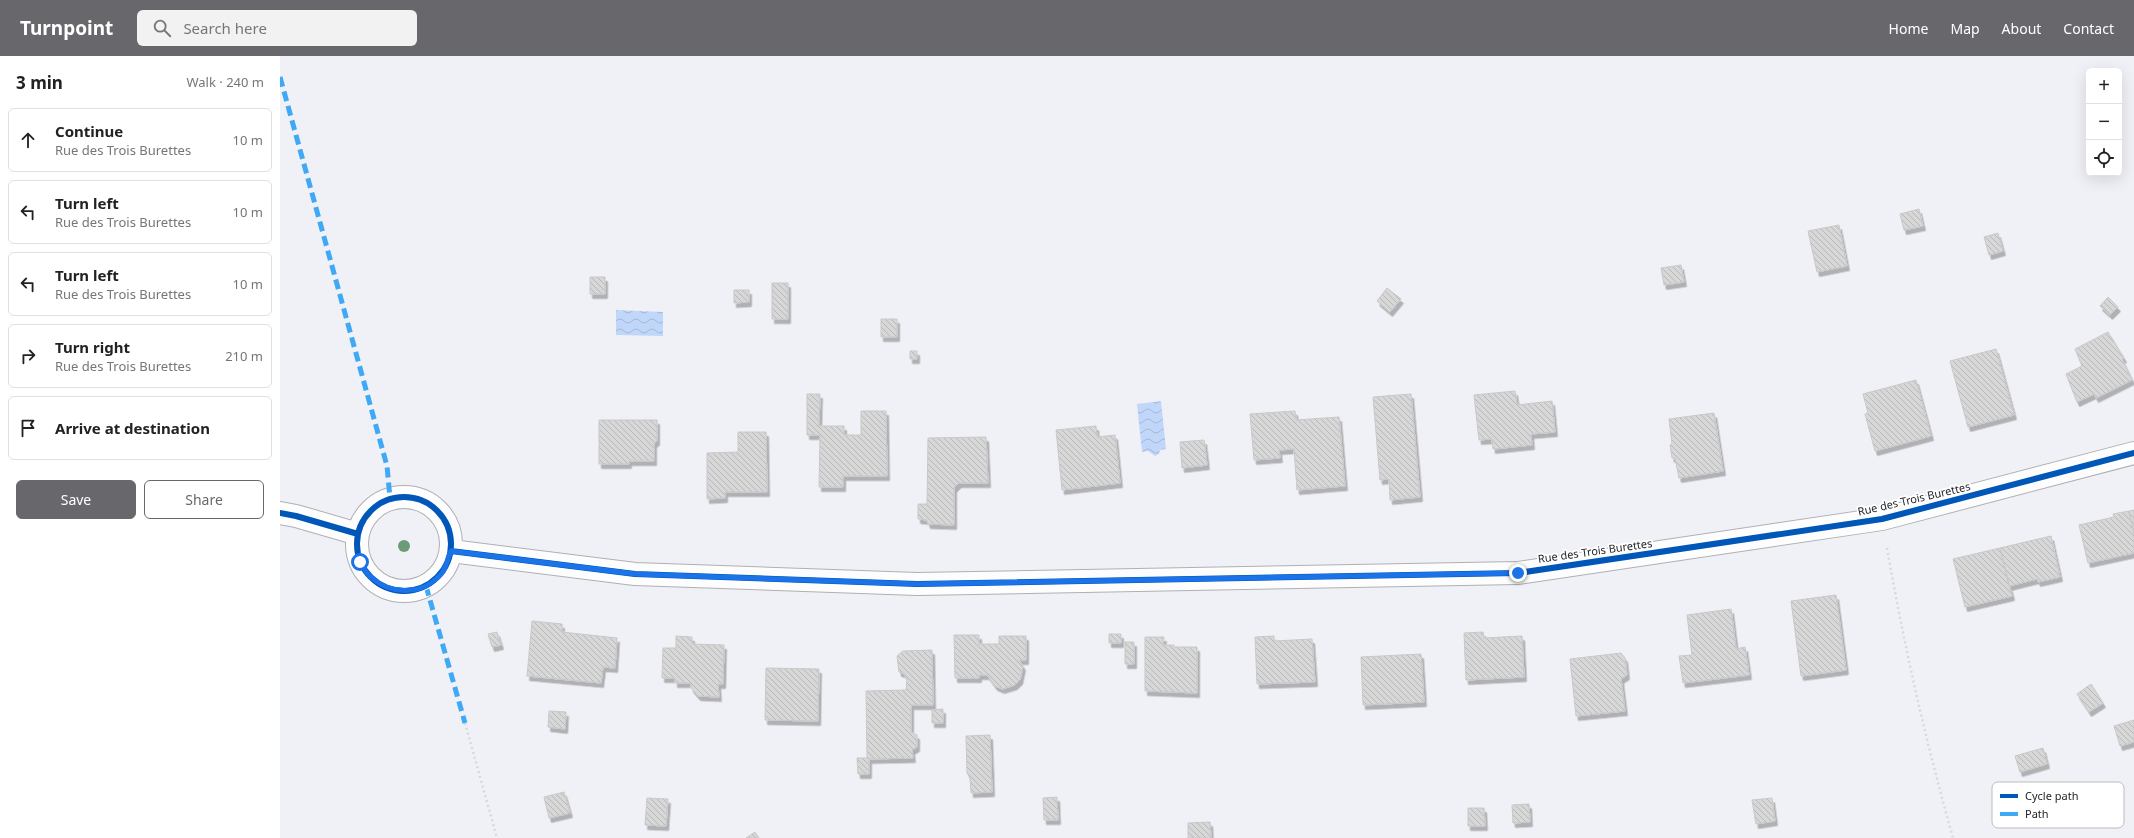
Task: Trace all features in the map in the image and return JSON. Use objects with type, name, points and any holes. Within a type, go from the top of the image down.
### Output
[{"type":"street","name":"Rue des Trois Burettes","points":[[451,551],[635,574],[917,584],[1510,573],[1882,519],[2134,453]]},
{"type":"street","points":[[410,497],[426,502],[440,512],[449,527],[451,551],[442,573],[426,586],[413,590],[396,591],[381,585],[369,576],[360,562],[357,551],[358,534],[366,516],[376,506],[390,498],[410,497]]},
{"type":"street","points":[[280,514],[296,516],[358,534]]},
{"type":"path","points":[[1882,519],[1900,619],[1932,764],[1953,838]]},
{"type":"path","points":[[465,723],[497,838]]},
{"type":"water","points":[[616,310],[663,312],[663,336],[616,335]]},
{"type":"water","points":[[1161,401],[1166,449],[1160,450],[1159,454],[1155,456],[1148,451],[1142,452],[1137,404]]},
{"type":"building","points":[[1919,209],[1923,226],[1904,230],[1900,214]]},
{"type":"building","points":[[1839,225],[1847,266],[1817,272],[1808,231]]},
{"type":"building","points":[[1998,233],[2003,251],[1989,255],[1984,237]]},
{"type":"building","points":[[1681,265],[1684,282],[1664,285],[1661,268]]},
{"type":"building","points":[[590,277],[605,277],[605,294],[590,294]]},
{"type":"building","points":[[772,283],[788,283],[788,319],[772,319]]},
{"type":"building","points":[[1387,288],[1401,299],[1390,312],[1377,301]]},
{"type":"building","points":[[734,290],[749,290],[749,302],[734,303]]},
{"type":"building","points":[[2108,297],[2118,307],[2110,315],[2100,306]]},
{"type":"building","points":[[881,319],[897,319],[897,337],[881,337]]},
{"type":"building","points":[[2108,332],[2124,358],[2122,359],[2132,380],[2096,398],[2094,394],[2077,402],[2066,374],[2082,366],[2075,349]]},
{"type":"building","points":[[1996,349],[2014,415],[1968,427],[1950,361]]},
{"type":"building","points":[[910,351],[917,351],[917,359],[910,359]]},
{"type":"building","points":[[1916,380],[1931,436],[1875,451],[1865,414],[1868,413],[1863,394]]},
{"type":"building","points":[[1515,391],[1517,405],[1552,401],[1555,432],[1531,434],[1532,445],[1493,449],[1492,439],[1479,440],[1474,395]]},
{"type":"building","points":[[807,394],[820,394],[819,426],[844,426],[844,435],[861,435],[861,411],[886,411],[887,476],[843,476],[843,487],[819,487],[820,435],[807,435]]},
{"type":"building","points":[[1411,394],[1420,497],[1390,500],[1389,479],[1380,480],[1373,397]]},
{"type":"building","points":[[1295,411],[1296,420],[1339,417],[1345,486],[1297,490],[1294,449],[1279,450],[1280,458],[1254,460],[1250,414]]},
{"type":"building","points":[[1714,413],[1723,471],[1679,478],[1675,458],[1672,458],[1669,419]]},
{"type":"building","points":[[599,420],[657,420],[657,441],[654,443],[654,461],[629,461],[629,464],[599,464]]},
{"type":"building","points":[[1096,426],[1097,437],[1115,435],[1120,483],[1062,490],[1056,430]]},
{"type":"building","points":[[738,432],[766,432],[767,492],[725,492],[725,498],[707,499],[707,453],[738,452]]},
{"type":"building","points":[[986,437],[988,483],[959,483],[954,488],[954,525],[928,524],[927,520],[918,519],[918,504],[927,504],[928,438]]},
{"type":"building","points":[[1204,440],[1207,465],[1182,468],[1180,442]]},
{"type":"building","points":[[2134,510],[2134,535],[2129,511]]},
{"type":"building","points":[[2129,511],[2134,535],[2134,553],[2088,563],[2079,525],[2114,517],[2113,514]]},
{"type":"building","points":[[2051,536],[2060,577],[2038,582],[2037,579],[2009,586],[2000,548]]},
{"type":"building","points":[[2000,548],[2012,596],[1965,607],[1953,559]]},
{"type":"building","points":[[1836,595],[1846,670],[1801,676],[1791,601]]},
{"type":"building","points":[[1731,609],[1736,649],[1745,647],[1749,675],[1683,683],[1679,656],[1692,655],[1687,615]]},
{"type":"building","points":[[532,621],[562,624],[562,632],[617,638],[615,668],[603,667],[601,683],[527,676]]},
{"type":"building","points":[[497,632],[501,645],[492,647],[488,634]]},
{"type":"building","points":[[1483,632],[1484,638],[1522,636],[1524,677],[1466,680],[1464,633]]},
{"type":"building","points":[[1109,634],[1121,634],[1121,643],[1109,643]]},
{"type":"building","points":[[954,635],[979,635],[979,644],[999,644],[999,636],[1026,636],[1026,660],[1019,660],[1023,666],[1020,680],[1015,685],[1002,689],[995,686],[987,675],[979,675],[979,678],[955,678]]},
{"type":"building","points":[[676,636],[692,637],[692,644],[724,645],[723,684],[718,684],[719,697],[698,696],[691,688],[691,683],[675,683],[675,678],[662,678],[663,648],[676,648]]},
{"type":"building","points":[[1274,636],[1274,641],[1312,639],[1315,682],[1257,684],[1255,637]]},
{"type":"building","points":[[1145,637],[1164,637],[1163,645],[1174,645],[1174,647],[1197,647],[1197,693],[1145,691]]},
{"type":"building","points":[[1125,642],[1134,642],[1134,664],[1125,664]]},
{"type":"building","points":[[932,650],[933,705],[911,705],[911,732],[917,735],[917,747],[912,750],[913,758],[869,759],[869,774],[858,774],[857,758],[867,758],[866,691],[906,690],[907,679],[903,673],[899,672],[897,656],[903,651]]},
{"type":"building","points":[[1621,653],[1625,658],[1627,675],[1621,679],[1625,711],[1576,716],[1570,659]]},
{"type":"building","points":[[1421,654],[1424,702],[1363,705],[1361,657]]},
{"type":"building","points":[[766,668],[819,669],[818,721],[765,720]]},
{"type":"building","points":[[2091,684],[2103,703],[2089,712],[2077,694]]},
{"type":"building","points":[[943,709],[943,723],[932,723],[932,710]]},
{"type":"building","points":[[549,711],[566,712],[565,729],[548,727]]},
{"type":"building","points":[[2134,720],[2134,742],[2120,746],[2114,726]]},
{"type":"building","points":[[990,735],[992,792],[971,793],[970,778],[967,773],[966,736]]},
{"type":"building","points":[[2043,748],[2047,764],[2020,772],[2015,756]]},
{"type":"building","points":[[564,792],[570,813],[549,818],[544,797]]},
{"type":"building","points":[[1057,797],[1058,820],[1044,820],[1043,798]]},
{"type":"building","points":[[647,798],[668,799],[666,826],[645,825]]},
{"type":"building","points":[[1772,798],[1775,821],[1756,824],[1752,800]]},
{"type":"building","points":[[1529,804],[1530,822],[1513,823],[1512,805]]},
{"type":"building","points":[[1468,808],[1484,808],[1485,826],[1468,826]]},
{"type":"building","points":[[1210,822],[1211,838],[1188,838],[1188,823]]},
{"type":"building","points":[[755,832],[759,838],[746,838]]},
{"type":"marked path","points":[[280,77],[387,466],[390,498]]},
{"type":"marked path","points":[[426,586],[465,723]]},
{"type":"cycle path","points":[[451,551],[635,574],[917,584],[1518,573],[1882,519],[2134,453]]},
{"type":"cycle path","points":[[404,497],[422,501],[437,511],[447,526],[451,544],[447,562],[437,577],[422,587],[404,591],[386,587],[371,577],[361,562],[357,544],[361,526],[371,511],[386,501],[404,497]]},
{"type":"cycle path","points":[[280,513],[296,516],[358,534]]},
{"type":"route","points":[[360,562],[369,576],[381,585],[396,591],[413,590],[426,586],[442,573],[451,551],[635,574],[917,584],[1518,573]]}]
